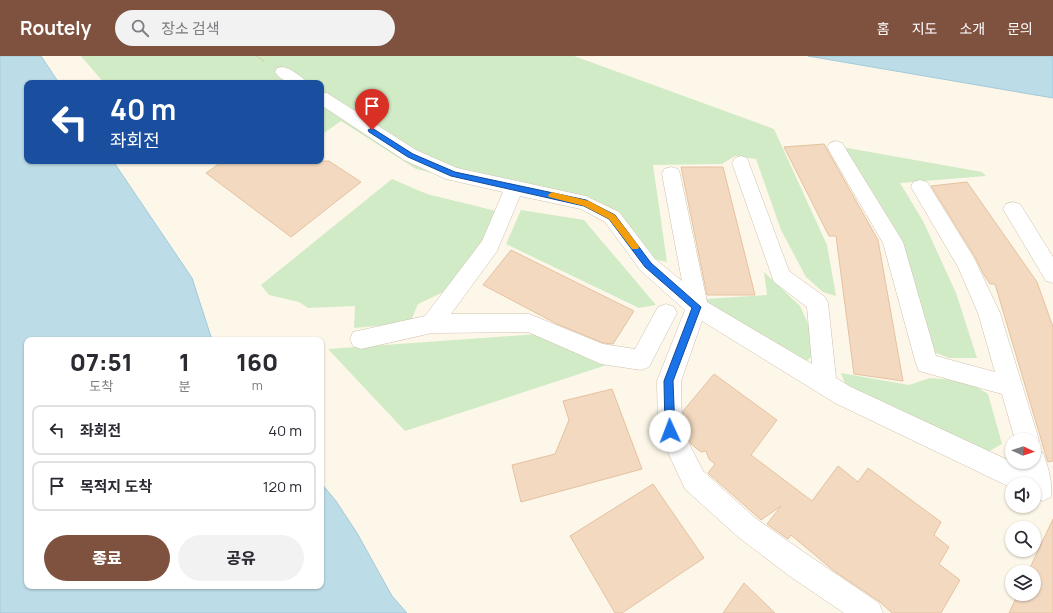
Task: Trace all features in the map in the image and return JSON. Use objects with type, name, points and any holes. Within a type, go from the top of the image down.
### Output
[{"type":"street","points":[[283,72],[295,80]]},
{"type":"street","points":[[324,99],[410,156],[453,174],[586,203],[612,217],[648,265],[697,307],[843,395],[1019,477]]},
{"type":"street","points":[[836,147],[893,242],[927,364],[1010,386]]},
{"type":"street","points":[[741,163],[781,276],[817,304],[825,384]]},
{"type":"street","points":[[671,174],[697,307],[668,381],[670,431],[694,480],[746,527],[798,565],[869,613]]},
{"type":"street","points":[[432,324],[490,245],[514,187]]},
{"type":"street","points":[[920,187],[967,264],[989,313],[1025,433]]},
{"type":"street","points":[[1013,209],[1053,275]]},
{"type":"street","points":[[361,339],[432,324],[529,323],[601,354],[641,360],[666,313]]},
{"type":"green space","points":[[81,56],[574,56],[774,129],[827,245],[836,296],[823,292],[806,277],[781,230],[756,159],[735,156],[722,164],[653,165],[667,262],[650,258],[611,212],[416,169],[341,121],[324,133],[324,80],[101,80]]},
{"type":"green space","points":[[842,147],[982,172],[986,176],[900,183],[923,221],[956,293],[977,358],[949,358],[931,351]]},
{"type":"green space","points":[[392,179],[427,194],[496,211],[486,241],[450,289],[418,304],[410,323],[354,328],[355,306],[308,308],[299,302],[269,295],[261,285]]},
{"type":"green space","points":[[521,210],[584,220],[656,305],[639,308],[506,244]]},
{"type":"green space","points":[[764,272],[800,306],[810,328],[814,355],[805,362],[710,307],[705,299],[767,295]]},
{"type":"green space","points":[[538,334],[616,362],[405,431],[328,349]]},
{"type":"green space","points":[[841,373],[909,385],[930,378],[967,381],[988,394],[1002,444],[984,454],[846,387]]},
{"type":"water","points":[[0,56],[41,56],[57,80],[24,80],[24,164],[115,164],[192,278],[211,337],[24,337],[24,589],[324,589],[324,487],[336,501],[357,533],[392,596],[407,613],[0,613]]},
{"type":"water","points":[[808,56],[1053,56],[1053,98]]},
{"type":"building","points":[[824,144],[878,240],[903,381],[854,374],[836,236],[829,236],[784,147]]},
{"type":"building","points":[[324,161],[329,161],[361,182],[291,237],[206,173],[219,164],[324,164]]},
{"type":"building","points":[[681,167],[723,167],[755,295],[707,295]]},
{"type":"building","points":[[967,182],[1037,282],[1053,327],[1053,461],[1048,462],[1046,456],[1041,439],[1041,433],[1039,433],[995,284],[990,284],[984,275],[975,257],[931,186]]},
{"type":"building","points":[[511,250],[634,311],[613,344],[603,343],[557,324],[483,285]]},
{"type":"building","points":[[714,374],[777,420],[751,455],[812,501],[838,466],[858,482],[868,468],[941,522],[934,535],[949,547],[939,564],[960,580],[941,613],[892,613],[880,602],[834,571],[791,535],[788,539],[767,524],[781,506],[761,520],[708,473],[715,464],[709,459],[706,451],[701,452],[691,444],[683,430],[683,411]]},
{"type":"building","points":[[612,389],[642,469],[521,502],[512,465],[555,454],[569,420],[563,401]]},
{"type":"building","points":[[653,484],[704,558],[622,613],[615,613],[570,536]]},
{"type":"building","points":[[1053,519],[1053,613],[1009,613],[1015,601],[1041,601],[1041,565],[1031,565],[1035,557],[1041,557],[1041,544]]},
{"type":"building","points":[[744,583],[775,613],[723,613]]},
{"type":"slow traffic","points":[[552,195],[586,203],[612,217],[635,247]]},
{"type":"route","points":[[372,130],[410,156],[453,174],[586,203],[612,217],[648,265],[697,307],[668,381],[670,431]]}]
